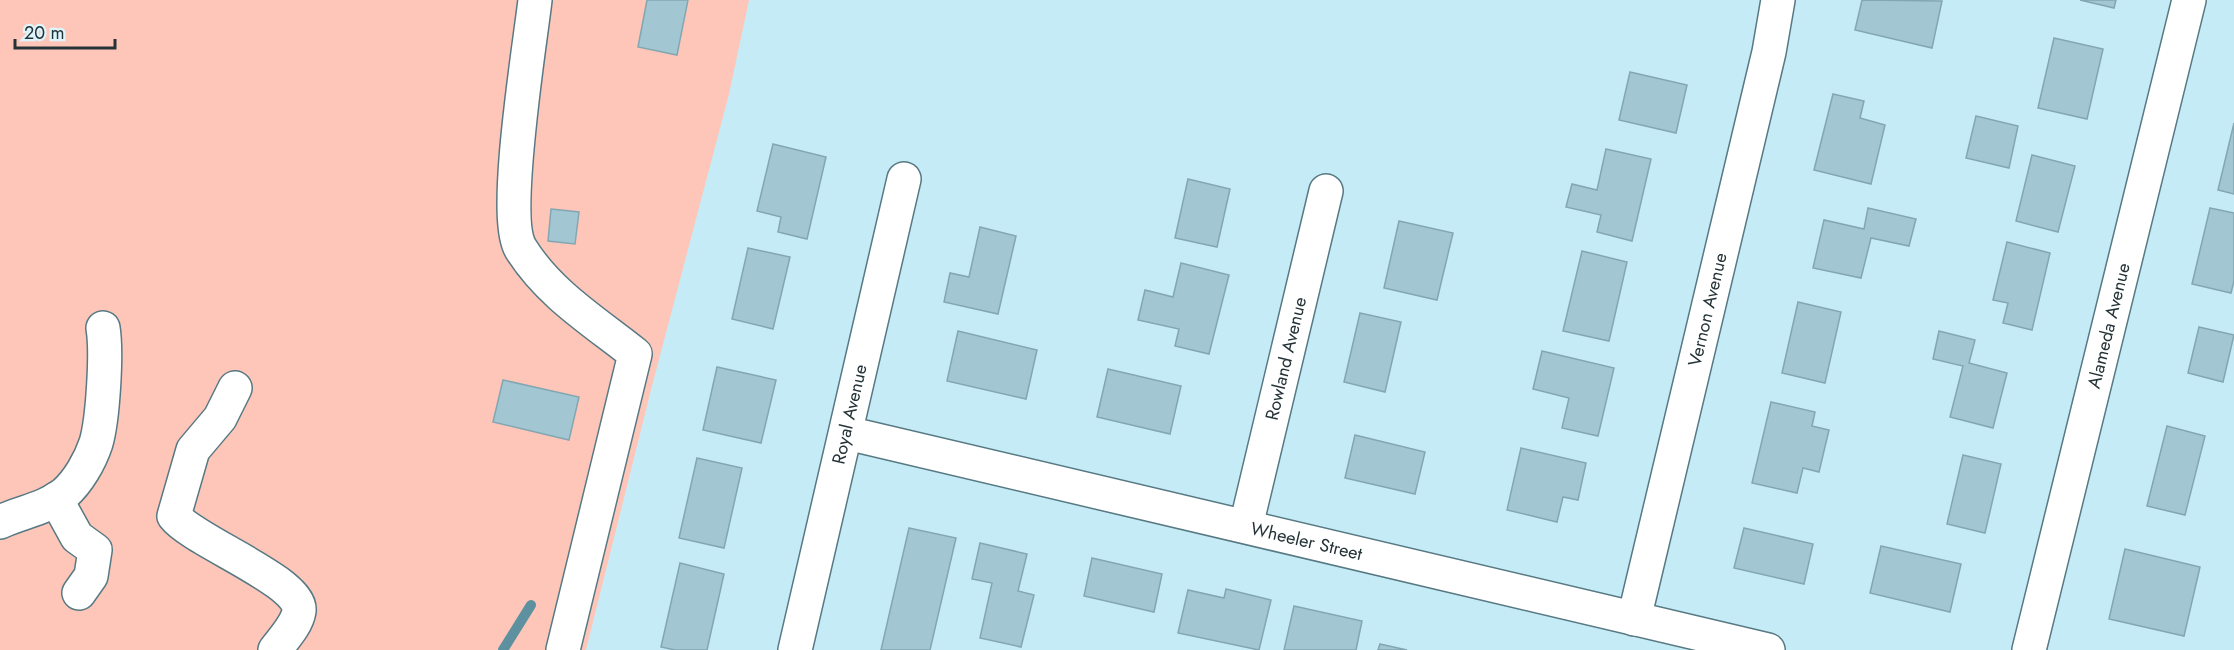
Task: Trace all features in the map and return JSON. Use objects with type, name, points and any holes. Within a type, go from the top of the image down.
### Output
[{"type":"street","points":[[535,0],[513,192],[520,247],[558,294],[635,354],[563,650]]},
{"type":"street","name":"Vernon Avenue","points":[[1634,619],[1767,64],[1778,0]]},
{"type":"street","name":"Alameda Avenue","points":[[2029,650],[2189,0]]},
{"type":"street","name":"Royal Avenue","points":[[795,650],[904,179]]},
{"type":"street","name":"Rowland Avenue","points":[[1246,526],[1326,191]]},
{"type":"street","points":[[0,522],[44,507],[56,499],[82,473],[96,442],[105,362],[103,328]]},
{"type":"street","points":[[235,388],[220,418],[193,450],[174,516],[182,526],[238,557],[285,587],[297,599],[299,610],[289,632],[275,650]]},
{"type":"street","name":"Wheeler Street","points":[[847,433],[1768,650]]},
{"type":"street","points":[[56,499],[77,537],[95,550],[91,576],[80,593]]},
{"type":"shaded area","points":[[0,0],[749,0],[729,94],[652,386],[586,650],[0,650]]},
{"type":"building","points":[[647,0],[688,0],[677,55],[638,47]]},
{"type":"building","points":[[1862,0],[1942,1],[1932,48],[1855,30]]},
{"type":"building","points":[[2080,0],[2116,0],[2114,8]]},
{"type":"building","points":[[2054,38],[2103,49],[2087,119],[2038,108]]},
{"type":"building","points":[[1630,72],[1687,85],[1676,133],[1619,120]]},
{"type":"building","points":[[1833,94],[1864,101],[1860,118],[1885,125],[1871,184],[1814,170]]},
{"type":"building","points":[[1976,116],[2018,126],[2009,168],[1966,158]]},
{"type":"building","points":[[2234,123],[2234,194],[2218,190]]},
{"type":"building","points":[[773,144],[826,157],[807,239],[778,232],[781,217],[757,211]]},
{"type":"building","points":[[1606,149],[1651,159],[1632,241],[1597,232],[1601,215],[1566,207],[1572,184],[1597,190]]},
{"type":"building","points":[[2032,155],[2075,166],[2058,232],[2016,221]]},
{"type":"building","points":[[1188,179],[1230,189],[1217,247],[1175,238]]},
{"type":"building","points":[[1868,208],[1916,219],[1909,246],[1871,238],[1861,278],[1813,268],[1824,220],[1864,229]]},
{"type":"building","points":[[2210,208],[2234,213],[2234,281],[2231,293],[2192,284]]},
{"type":"building","points":[[551,209],[579,212],[575,244],[548,241]]},
{"type":"building","points":[[1399,221],[1453,233],[1437,300],[1384,288]]},
{"type":"building","points":[[980,227],[1016,236],[998,314],[944,302],[950,273],[969,277]]},
{"type":"building","points":[[2007,242],[2050,253],[2032,330],[2003,323],[2008,303],[1993,300]]},
{"type":"building","points":[[748,248],[790,257],[773,329],[732,319]]},
{"type":"building","points":[[1582,251],[1627,262],[1609,341],[1563,331]]},
{"type":"building","points":[[1181,263],[1229,275],[1209,354],[1175,346],[1179,329],[1138,320],[1145,290],[1173,297]]},
{"type":"building","points":[[1798,302],[1841,312],[1825,383],[1782,373]]},
{"type":"building","points":[[1360,313],[1401,322],[1385,392],[1344,382]]},
{"type":"building","points":[[2199,327],[2234,335],[2223,382],[2188,373]]},
{"type":"building","points":[[958,331],[1037,350],[1026,399],[947,381]]},
{"type":"building","points":[[1939,331],[1975,340],[1969,363],[2007,373],[1993,428],[1950,417],[1963,366],[1933,359]]},
{"type":"building","points":[[1542,351],[1614,368],[1598,436],[1562,428],[1569,398],[1533,389]]},
{"type":"building","points":[[717,367],[776,380],[761,443],[703,430]]},
{"type":"building","points":[[1108,369],[1181,386],[1170,434],[1097,417]]},
{"type":"building","points":[[503,380],[579,397],[569,440],[493,422]]},
{"type":"building","points":[[1771,402],[1815,412],[1812,426],[1829,430],[1819,472],[1803,468],[1797,493],[1752,483]]},
{"type":"building","points":[[2167,426],[2205,436],[2185,515],[2147,506]]},
{"type":"building","points":[[1355,435],[1425,452],[1415,494],[1345,478]]},
{"type":"building","points":[[1521,448],[1586,463],[1578,500],[1563,497],[1557,522],[1507,510]]},
{"type":"building","points":[[1963,455],[2001,464],[1985,533],[1947,524]]},
{"type":"building","points":[[697,458],[742,468],[724,548],[679,538]]},
{"type":"building","points":[[909,528],[956,538],[930,650],[881,650]]},
{"type":"building","points":[[1744,528],[1813,544],[1804,584],[1734,568]]},
{"type":"building","points":[[980,543],[1027,554],[1018,591],[1034,595],[1021,647],[980,638],[992,583],[972,579]]},
{"type":"building","points":[[1881,546],[1961,564],[1950,612],[1870,593]]},
{"type":"building","points":[[2125,549],[2200,567],[2184,636],[2109,619]]},
{"type":"building","points":[[1092,558],[1162,574],[1154,612],[1084,596]]},
{"type":"building","points":[[680,563],[724,574],[707,650],[675,650],[661,647]]},
{"type":"building","points":[[1226,589],[1271,600],[1259,650],[1178,633],[1188,590],[1224,598]]},
{"type":"building","points":[[1294,606],[1362,621],[1356,650],[1284,650]]},
{"type":"building","points":[[1380,644],[1407,650],[1378,650]]},
{"type":"waterway","points":[[503,650],[531,605]]}]
